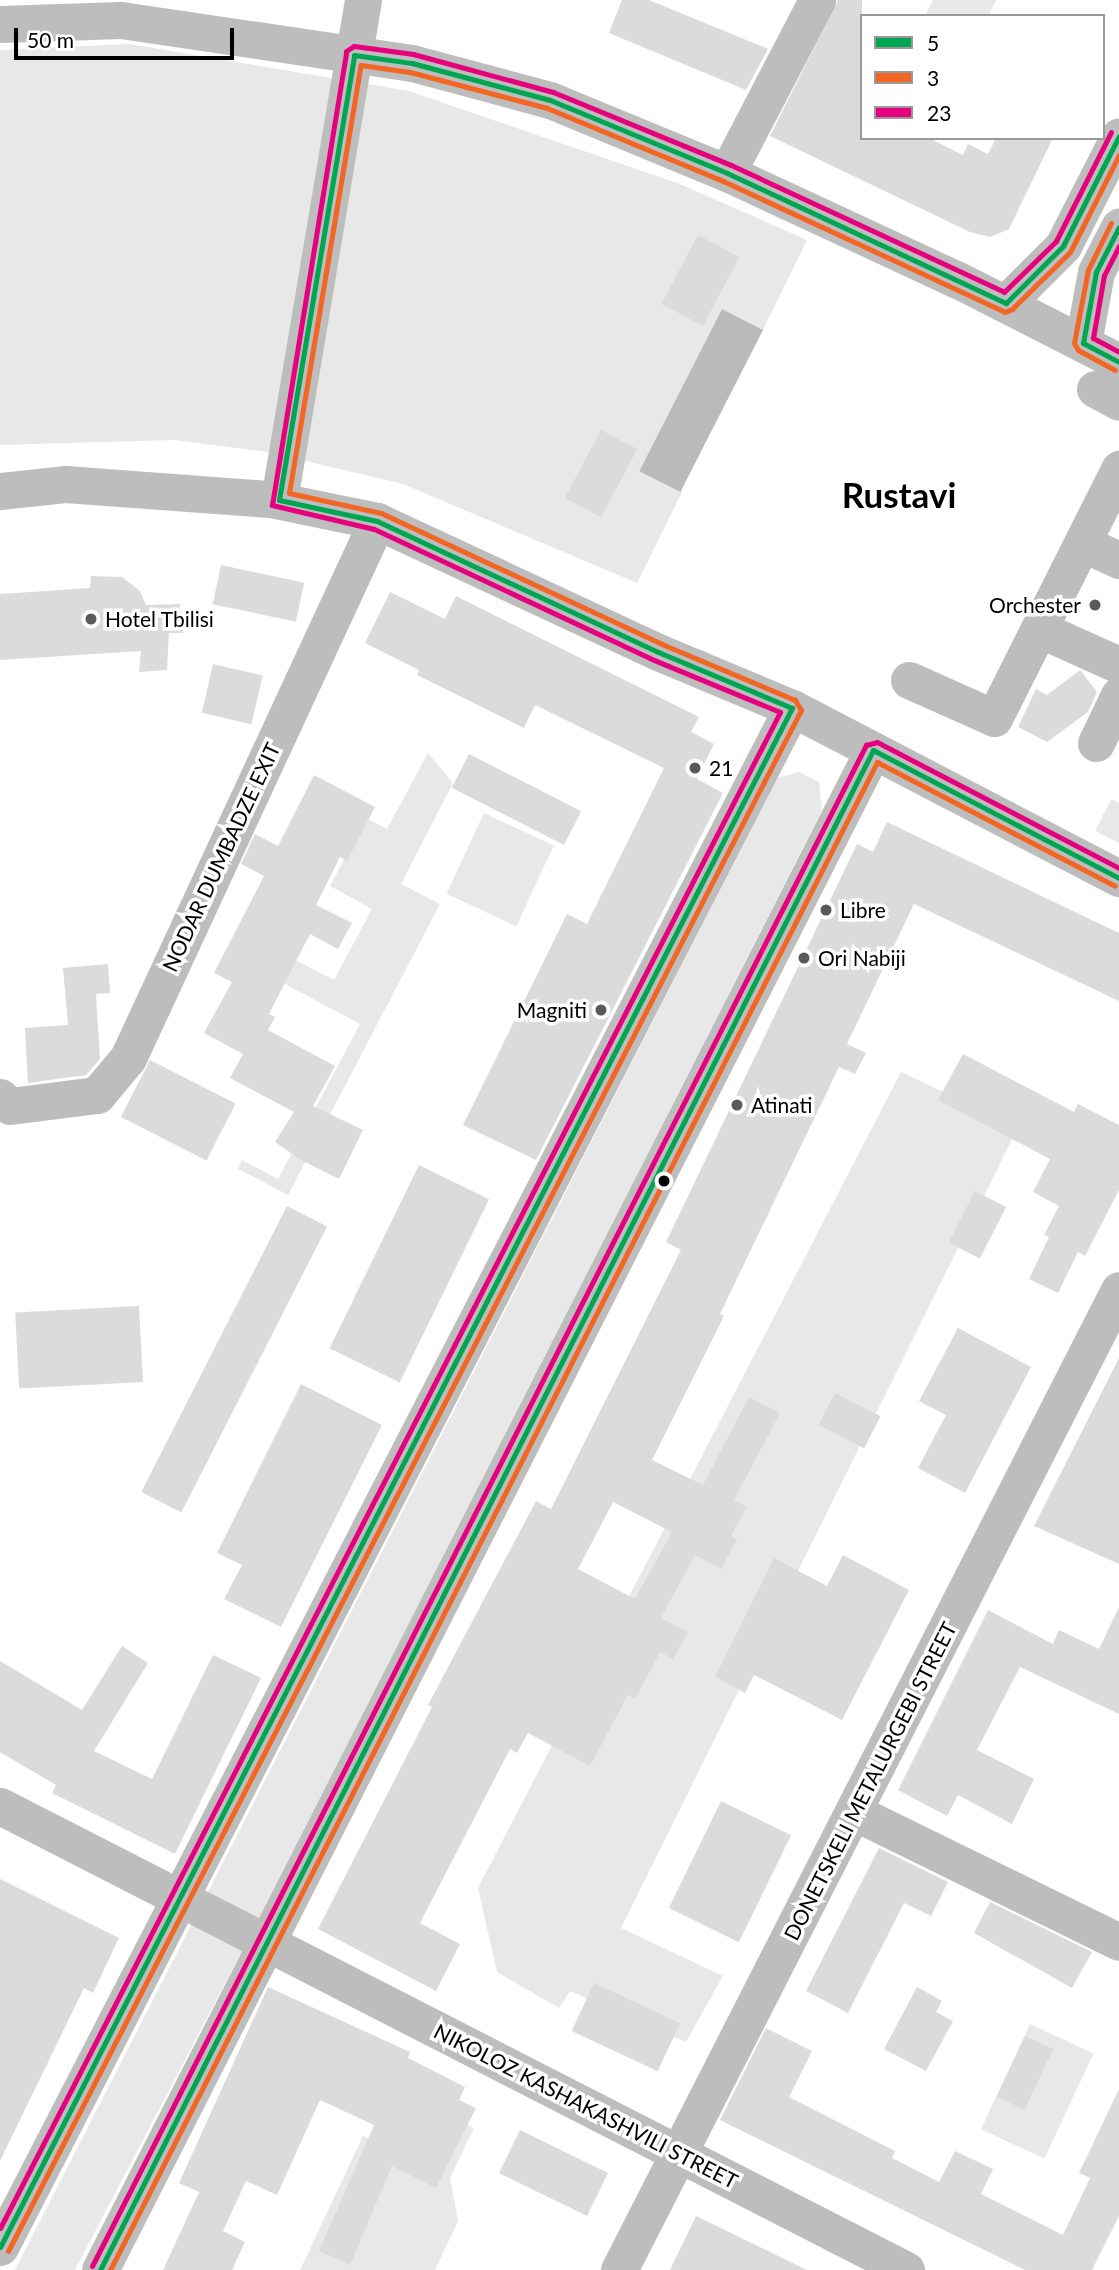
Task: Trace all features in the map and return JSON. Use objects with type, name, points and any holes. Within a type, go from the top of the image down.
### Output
[{"type":"street","points":[[279,500],[363,0]]},
{"type":"street","points":[[727,173],[817,0]]},
{"type":"street","points":[[0,24],[121,20],[412,63],[550,100],[727,173],[1006,303],[1119,362]]},
{"type":"street","points":[[1006,303],[1063,246],[1119,136]]},
{"type":"street","points":[[1083,343],[1096,272],[1119,228]]},
{"type":"street","points":[[909,680],[994,718],[1119,469]]},
{"type":"street","points":[[0,491],[65,484],[279,500],[377,521],[658,652],[792,708],[1119,878]]},
{"type":"street","name":"NODAR DUMBADZE EXIT","points":[[0,1097],[10,1106],[97,1096],[128,1058],[377,521]]},
{"type":"street","points":[[1082,543],[1119,560]]},
{"type":"street","points":[[1039,629],[1119,665]]},
{"type":"street","points":[[1096,743],[1119,695]]},
{"type":"street","points":[[0,2247],[792,708]]},
{"type":"street","points":[[100,2270],[873,750]]},
{"type":"street","name":"DONETSKELI METALURGEBI STREET","points":[[619,2270],[1114,1313]]},
{"type":"street","name":"NIKOLOZ KASHAKASHVILI STREET","points":[[0,1806],[906,2270]]},
{"type":"street","points":[[854,1812],[1119,1942]]},
{"type":"shaded area","points":[[933,0],[996,0],[989,14],[926,14]]},
{"type":"shaded area","points":[[130,44],[409,91],[680,184],[807,240],[763,330],[722,309],[641,470],[682,492],[637,583],[403,484],[268,452],[174,440],[0,445],[0,50]]},
{"type":"shaded area","points":[[722,309],[763,330],[680,492],[639,471]]},
{"type":"shaded area","points":[[428,753],[453,783],[401,884],[440,904],[288,1195],[238,1169],[242,1160],[278,1179],[360,1024],[270,976],[282,953],[334,980],[372,909],[330,886],[366,818],[387,829]]},
{"type":"shaded area","points":[[799,772],[819,782],[822,810],[277,1884],[75,2270],[15,2270],[777,778]]},
{"type":"shaded area","points":[[1111,799],[1119,803],[1119,843],[1095,831]]},
{"type":"shaded area","points":[[484,813],[554,846],[516,926],[446,894]]},
{"type":"shaded area","points":[[901,1072],[1018,1127],[621,1928],[723,1976],[686,2042],[570,1991],[559,2008],[497,1972],[478,1888]]},
{"type":"shaded area","points":[[1030,2024],[1093,2054],[1044,2159],[981,2129]]},
{"type":"shaded area","points":[[427,2105],[474,2128],[450,2178],[458,2221],[435,2270],[300,2270],[363,2136],[404,2155]]},
{"type":"building","points":[[622,0],[649,0],[768,49],[746,90],[609,33]]},
{"type":"building","points":[[838,0],[862,0],[860,140],[933,140],[963,155],[968,144],[988,154],[995,140],[1052,140],[1009,229],[990,237],[970,232],[770,136]]},
{"type":"building","points":[[698,235],[739,257],[703,326],[661,304]]},
{"type":"building","points":[[601,430],[637,449],[601,517],[565,498]]},
{"type":"building","points":[[221,565],[304,583],[296,622],[213,604]]},
{"type":"building","name":"Hotel Tbilisi","points":[[91,576],[122,577],[140,591],[146,605],[180,604],[183,633],[169,633],[167,670],[139,672],[141,651],[0,660],[0,594],[90,588]]},
{"type":"building","points":[[390,592],[445,619],[456,596],[699,717],[691,732],[714,744],[697,779],[723,793],[536,1160],[463,1125],[567,914],[587,924],[664,768],[535,705],[524,728],[417,675],[419,670],[365,643]]},
{"type":"building","points":[[213,664],[263,675],[251,724],[202,713]]},
{"type":"building","points":[[1080,670],[1097,692],[1088,712],[1047,742],[1018,727],[1036,689],[1047,695]]},
{"type":"building","points":[[469,754],[581,811],[564,845],[452,788]]},
{"type":"building","points":[[314,775],[375,807],[347,861],[340,857],[316,905],[352,923],[338,949],[310,934],[269,1014],[275,1017],[268,1030],[335,1066],[313,1106],[363,1130],[339,1179],[301,1160],[275,1142],[294,1112],[230,1078],[243,1054],[204,1033],[232,982],[214,973],[264,876],[241,864],[255,834],[278,846]]},
{"type":"building","points":[[887,822],[1119,933],[1119,1001],[914,904],[847,1044],[866,1053],[855,1074],[839,1067],[720,1314],[724,1316],[652,1460],[703,1485],[749,1397],[780,1413],[734,1500],[747,1506],[731,1536],[737,1539],[721,1569],[695,1555],[661,1618],[688,1632],[673,1659],[660,1652],[635,1699],[628,1695],[590,1766],[528,1733],[517,1753],[510,1749],[420,1923],[460,1944],[436,1991],[318,1929],[432,1707],[428,1705],[536,1501],[551,1509],[681,1250],[666,1242],[857,844],[873,852]],"holes":[[[613,1502],[672,1532],[635,1599],[578,1569]]]},
{"type":"building","points":[[108,964],[110,993],[96,994],[100,1059],[86,1075],[28,1083],[25,1028],[68,1025],[63,968]]},
{"type":"building","points":[[963,1054],[1074,1112],[1078,1104],[1119,1125],[1119,1190],[1085,1256],[1078,1252],[1058,1293],[1029,1279],[1049,1237],[1044,1235],[1059,1206],[1033,1192],[1050,1159],[938,1100]]},
{"type":"building","points":[[150,1060],[236,1104],[206,1161],[121,1117]]},
{"type":"building","points":[[419,1165],[489,1199],[400,1383],[330,1348]]},
{"type":"building","points":[[975,1191],[1006,1207],[980,1259],[949,1243]]},
{"type":"building","points":[[287,1206],[327,1226],[181,1512],[141,1492]]},
{"type":"building","points":[[139,1306],[143,1382],[19,1388],[15,1312]]},
{"type":"building","points":[[958,1328],[1031,1367],[965,1493],[918,1468],[946,1415],[919,1401]]},
{"type":"building","points":[[1119,1358],[1119,1564],[1034,1526]]},
{"type":"building","points":[[301,1384],[382,1425],[281,1627],[224,1599],[242,1565],[217,1553]]},
{"type":"building","points":[[835,1393],[880,1416],[864,1448],[819,1425]]},
{"type":"building","points":[[843,1555],[909,1590],[842,1720],[754,1675],[745,1693],[715,1677],[774,1558],[827,1586]]},
{"type":"building","points":[[1119,1607],[1119,1714],[1020,1667],[977,1750],[1034,1779],[1012,1824],[958,1795],[947,1816],[898,1790],[988,1610],[1053,1644],[1059,1630],[1099,1649]]},
{"type":"building","points":[[122,1646],[148,1663],[94,1751],[152,1779],[213,1655],[261,1678],[175,1854],[52,1793],[56,1785],[0,1752],[0,1661],[82,1710]]},
{"type":"building","points":[[721,1801],[791,1835],[739,1942],[669,1908]]},
{"type":"building","points":[[879,1848],[948,1882],[931,1916],[904,1903],[848,2013],[806,1991]]},
{"type":"building","points":[[0,1879],[119,1938],[93,1993],[84,1988],[0,2161]]},
{"type":"building","points":[[990,1902],[1092,1952],[1072,1988],[974,1933]]},
{"type":"building","points":[[594,1983],[680,2023],[658,2071],[572,2031]]},
{"type":"building","points":[[268,1987],[410,2052],[408,2058],[465,2087],[459,2100],[476,2108],[436,2188],[392,2166],[350,2265],[319,2251],[374,2125],[320,2100],[277,2195],[246,2181],[223,2231],[245,2242],[232,2270],[163,2270],[199,2192],[179,2183]]},
{"type":"building","points":[[917,1987],[942,2001],[936,2012],[953,2021],[926,2071],[884,2049]]},
{"type":"building","points":[[766,2028],[812,2051],[789,2097],[895,2151],[892,2158],[939,2182],[955,2151],[993,2169],[981,2194],[1063,2235],[1090,2178],[1079,2173],[1119,2089],[1119,2216],[1092,2270],[1025,2270],[720,2120]]},
{"type":"building","points":[[1025,2036],[1053,2049],[1025,2110],[997,2097]]},
{"type":"building","points":[[520,2130],[608,2173],[587,2216],[499,2173]]},
{"type":"building","points":[[696,2216],[807,2270],[670,2270]]},
{"type":"transit line","name":"23","points":[[0,2228],[780,712],[654,660],[374,529],[272,505],[346,51],[354,46],[413,54],[553,92],[731,165],[1004,292],[1056,241],[1111,132]]},
{"type":"transit line","name":"5","points":[[0,2247],[792,708],[658,652],[377,521],[279,500],[354,55],[412,63],[550,100],[727,173],[1006,303],[1063,246],[1119,136]]},
{"type":"transit line","name":"3","points":[[8,2251],[801,710],[795,700],[662,644],[381,513],[289,493],[361,65],[410,72],[547,108],[723,181],[1005,312],[1012,309],[1070,252],[1119,155]]},
{"type":"transit line","name":"3","points":[[1111,223],[1088,270],[1074,343],[1078,350],[1115,370]]},
{"type":"transit line","name":"5","points":[[1119,227],[1096,272],[1083,343],[1119,362]]},
{"type":"transit line","name":"23","points":[[1119,246],[1104,275],[1093,338],[1119,352]]},
{"type":"transit line","name":"23","points":[[92,2266],[866,745],[877,742],[1119,868]]},
{"type":"transit line","name":"5","points":[[100,2270],[873,750],[1119,878]]},
{"type":"transit line","name":"3","points":[[110,2270],[877,762],[1115,886]]},
{"type":"place","name":"Orchester","points":[[1095,605]]},
{"type":"place","name":"Hotel Tbilisi","points":[[91,619]]},
{"type":"place","name":"21","points":[[695,768]]},
{"type":"place","name":"Libre","points":[[826,910]]},
{"type":"place","name":"Ori Nabiji","points":[[804,958]]},
{"type":"place","name":"Magniti","points":[[601,1010]]},
{"type":"place","name":"Atinati","points":[[737,1105]]},
{"type":"district","name":"Rustavi","points":[[899,494]]}]
